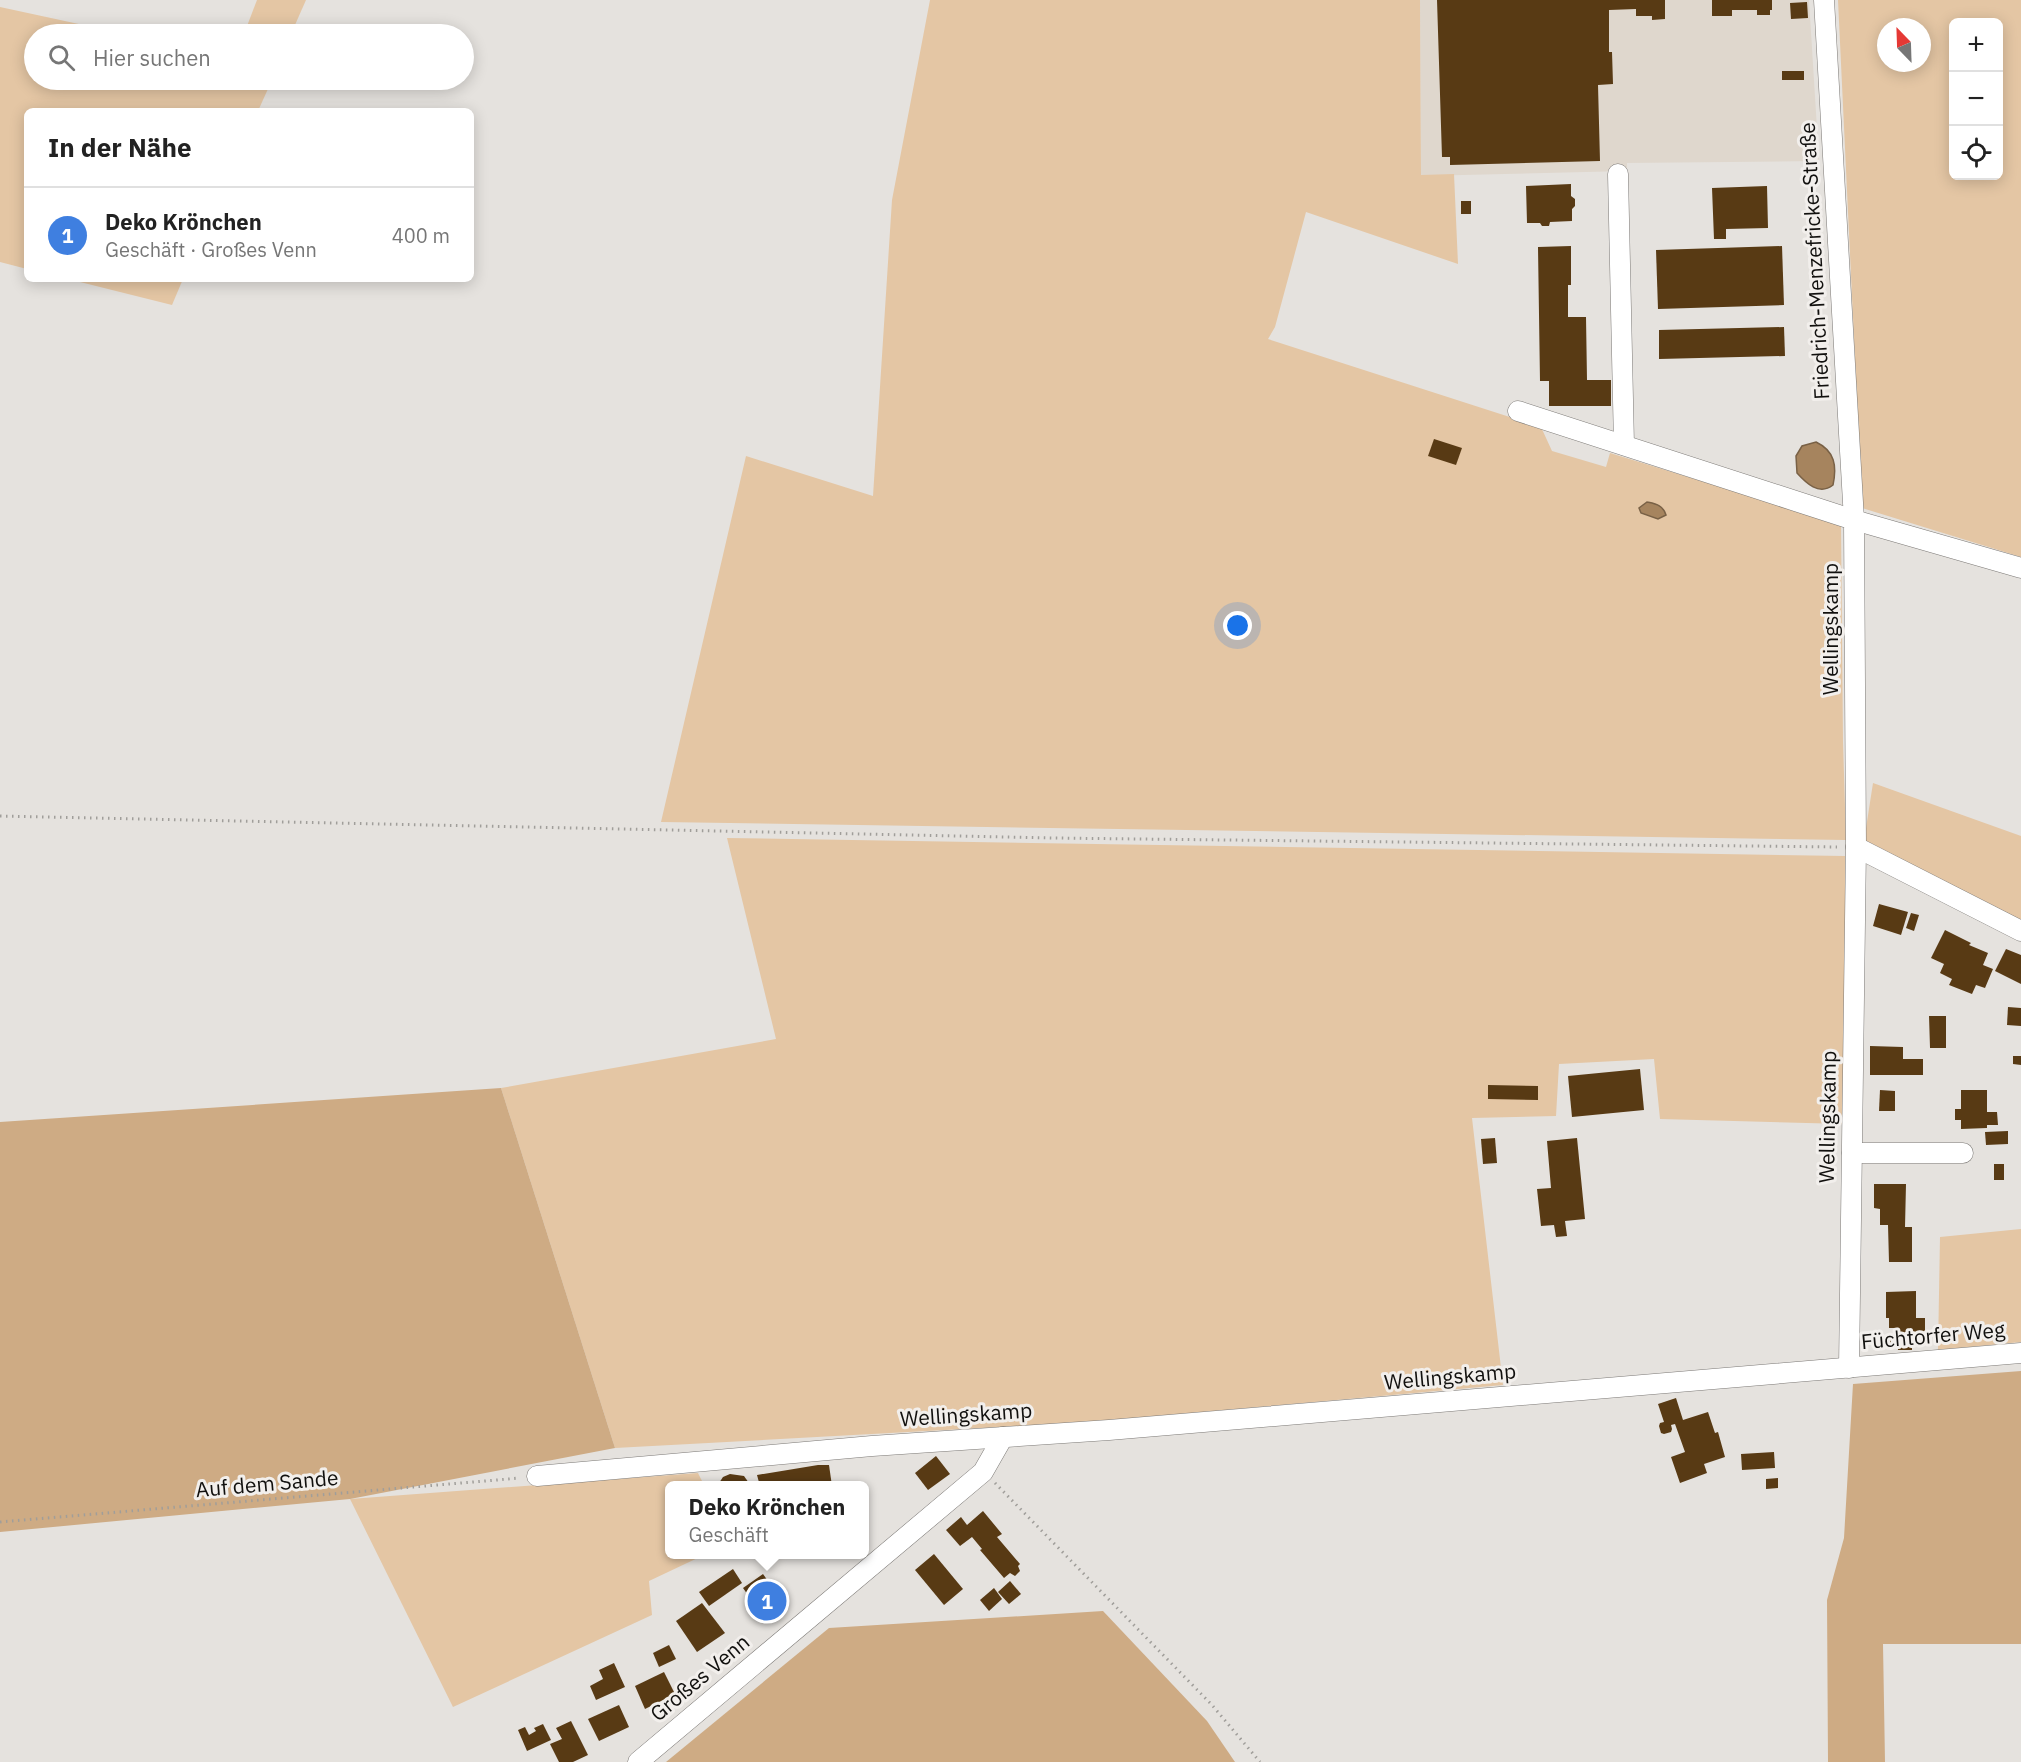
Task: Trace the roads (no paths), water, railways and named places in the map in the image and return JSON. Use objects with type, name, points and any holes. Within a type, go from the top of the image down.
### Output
[{"type":"street","name":"Friedrich-Menzefricke-Straße","points":[[1824,0],[1854,520]]},
{"type":"street","points":[[1618,174],[1624,445]]},
{"type":"street","points":[[1518,411],[1854,520],[2021,568]]},
{"type":"street","name":"Wellingskamp","points":[[537,1476],[872,1446],[1121,1429],[1849,1368],[1856,847],[1854,520]]},
{"type":"street","points":[[1856,847],[2021,931]]},
{"type":"street","points":[[1852,1153],[1963,1153]]},
{"type":"street","name":"Füchtorfer Weg","points":[[1849,1368],[2021,1353]]},
{"type":"street","name":"Großes Venn","points":[[638,1762],[983,1472],[1003,1437]]},
{"type":"place","name":"Deko Krönchen","points":[[767,1601]]}]
